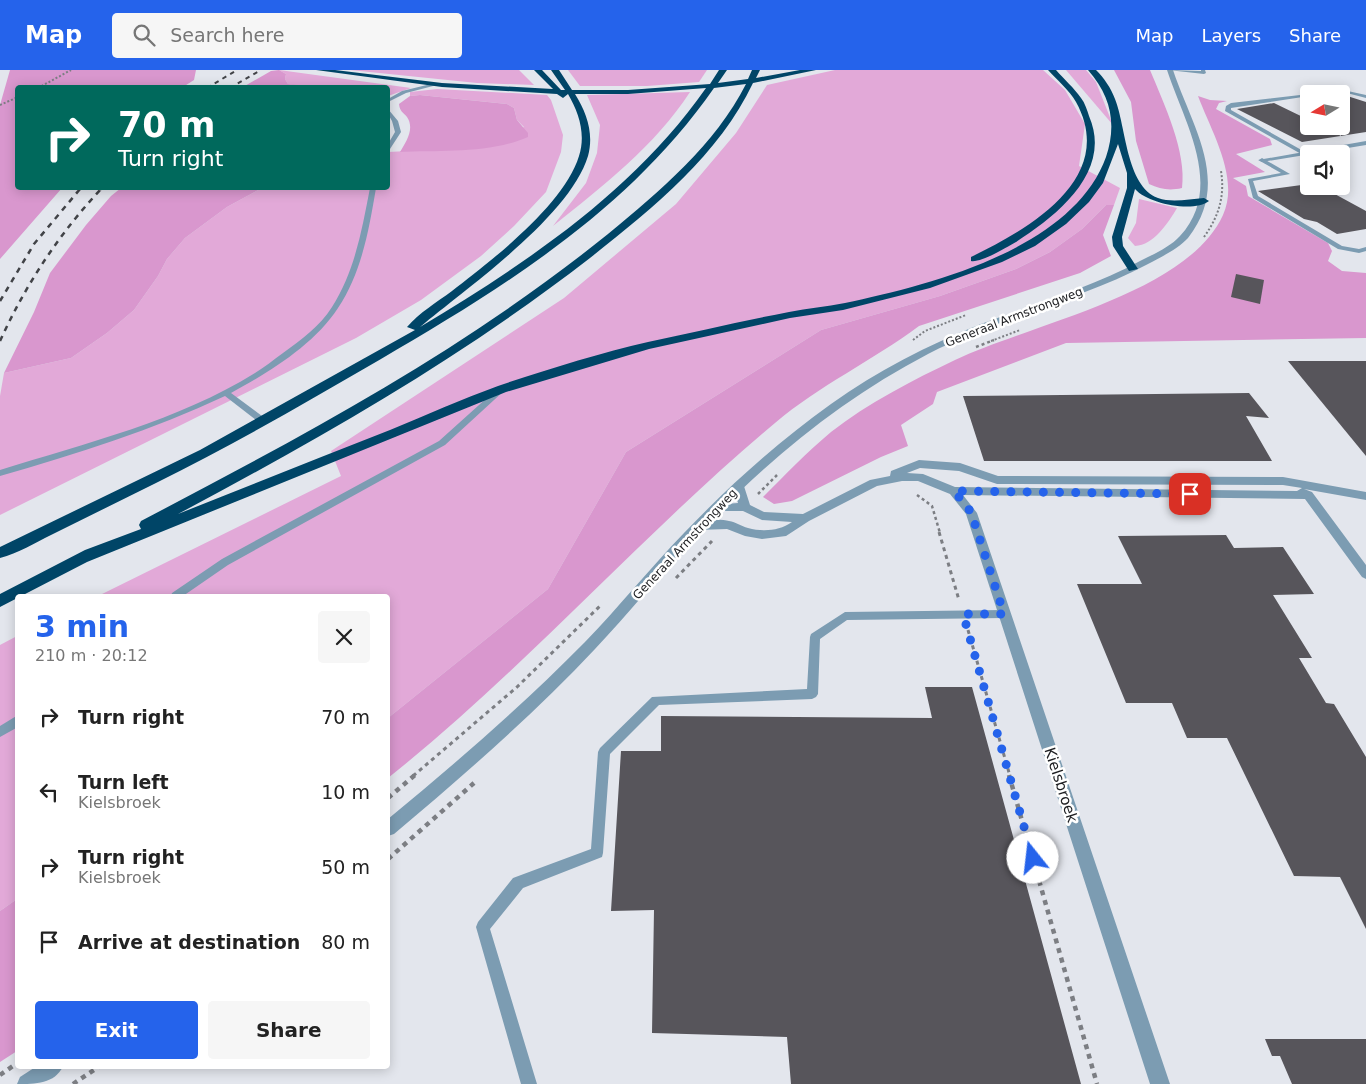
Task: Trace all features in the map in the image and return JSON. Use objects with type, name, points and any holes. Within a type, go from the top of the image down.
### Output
[{"type":"highway","points":[[320,70],[435,84],[501,89],[597,91],[677,88],[746,82],[812,70]]},
{"type":"highway","points":[[538,70],[567,100],[585,124]]},
{"type":"highway","points":[[381,354],[438,305],[497,260],[550,210],[576,171],[585,147],[587,132],[582,110],[555,70]]},
{"type":"highway","points":[[0,553],[153,480],[263,421],[464,304],[535,257],[622,188],[672,140],[704,101],[723,70]]},
{"type":"highway","points":[[0,601],[339,421],[446,356],[510,313],[617,231],[664,191],[711,140],[742,97],[756,70]]},
{"type":"highway","points":[[83,558],[502,389],[647,346],[790,315],[918,280],[956,267],[1019,237],[1067,200],[1090,161],[1092,148],[1091,131],[1079,100],[1052,70]]},
{"type":"highway","points":[[1092,70],[1105,86],[1115,111],[1130,170],[1136,185],[1148,196],[1170,203],[1204,201]]},
{"type":"highway","points":[[790,315],[843,307],[926,286],[964,273],[1032,244],[1063,222],[1086,200],[1099,182],[1116,138],[1115,111]]},
{"type":"highway","points":[[1130,170],[1131,188],[1117,237],[1118,246],[1133,270]]},
{"type":"street","name":"Generaal Armstrongweg","points":[[390,827],[535,700],[614,621],[698,526],[739,486],[832,408],[927,351],[1133,270],[1182,239],[1204,201],[1206,176],[1203,156],[1170,70]]},
{"type":"street","points":[[1350,146],[1366,143]]},
{"type":"street","points":[[1262,160],[1300,154]]},
{"type":"street","points":[[874,483],[919,464],[960,467],[997,480],[1283,481],[1366,496]]},
{"type":"street","points":[[954,491],[955,475],[960,467]]},
{"type":"street","name":"Kielsbroek","points":[[698,526],[728,525],[745,532],[762,535],[786,532],[804,518],[874,483],[902,477],[919,477],[954,491],[1308,495]]},
{"type":"street","points":[[1283,481],[1308,495],[1366,574]]},
{"type":"street","points":[[739,486],[745,507]]},
{"type":"street","name":"Kielsbroek","points":[[954,491],[971,512],[1160,1084]]},
{"type":"street","name":"Kielsbroek","points":[[717,508],[745,507],[762,516],[804,518]]},
{"type":"street","points":[[717,508],[728,525]]},
{"type":"street","points":[[27,1084],[50,1069]]},
{"type":"lane","points":[[1170,70],[1204,74],[1203,70]]},
{"type":"lane","points":[[390,100],[404,92],[435,84]]},
{"type":"lane","points":[[1350,93],[1366,97]]},
{"type":"lane","points":[[1300,95],[1228,107],[1228,111],[1300,151]]},
{"type":"lane","points":[[390,114],[395,121],[398,132],[390,145]]},
{"type":"lane","points":[[1262,160],[1288,174],[1250,180],[1255,196],[1340,248],[1358,251],[1366,249]]},
{"type":"lane","points":[[0,473],[150,424],[225,393],[268,368],[300,345],[325,322],[340,300],[354,272],[364,235],[373,190]]},
{"type":"lane","points":[[179,594],[225,562],[442,443],[502,389]]},
{"type":"lane","points":[[225,393],[263,421]]},
{"type":"lane","points":[[529,1084],[484,927],[518,883],[597,853],[604,752],[656,700],[812,694],[815,637],[845,616],[1004,614]]},
{"type":"lane","points":[[0,732],[15,722]]},
{"type":"path","points":[[44,85],[71,70]]},
{"type":"path","points":[[0,105],[15,98]]},
{"type":"path","points":[[906,345],[925,331],[966,315]]},
{"type":"path","points":[[932,506],[1096,1084]]},
{"type":"path","points":[[390,796],[517,687],[603,603]]},
{"type":"path","points":[[0,1075],[15,1065]]},
{"type":"path","points":[[73,1084],[96,1069]]},
{"type":"shaded area","points":[[10,70],[196,70],[194,80],[186,85],[15,85],[15,190],[60,190],[0,259],[0,105]]},
{"type":"shaded area","points":[[279,70],[389,85],[293,85],[288,84],[285,79],[286,74]]},
{"type":"shaded area","points":[[279,70],[286,74],[285,79],[288,84],[298,85],[246,85],[271,71]]},
{"type":"shaded area","points":[[350,70],[519,70],[534,85],[477,83]]},
{"type":"shaded area","points":[[568,70],[707,70],[699,82],[647,86],[580,86]]},
{"type":"shaded area","points":[[835,70],[1043,70],[1065,90],[1085,124],[1079,166],[1120,188],[1114,205],[1106,205],[1082,229],[1050,252],[1016,269],[940,296],[821,330],[626,452],[548,589],[390,716],[390,594],[102,594],[341,476],[331,451],[564,298],[676,204],[736,133],[767,85]]},
{"type":"shaded area","points":[[1066,70],[1086,70],[1096,82],[1113,125]]},
{"type":"shaded area","points":[[1114,70],[1150,70],[1168,113],[1178,144],[1183,174],[1182,188],[1165,189],[1149,184],[1136,141],[1131,102]]},
{"type":"shaded area","points":[[390,85],[411,88],[390,95]]},
{"type":"shaded area","points":[[437,89],[547,95],[551,100],[563,135],[561,152],[546,192],[514,226],[481,256],[421,300],[356,338],[0,515],[0,396],[4,373],[71,358],[107,333],[134,310],[158,276],[167,259],[185,238],[227,207],[258,190],[390,190],[390,152],[489,147],[524,127],[517,120],[514,108],[507,104],[420,95],[410,96],[410,92]]},
{"type":"shaded area","points":[[690,92],[676,112],[644,148],[609,180],[553,226],[586,183],[597,153],[600,125],[587,95]]},
{"type":"shaded area","points":[[420,95],[507,104],[514,108],[517,120],[528,133],[528,137],[481,149],[400,152],[409,135],[410,126],[399,104],[410,96]]},
{"type":"shaded area","points":[[1198,96],[1210,100],[1227,101],[1219,103],[1216,109],[1270,139],[1272,145],[1236,154],[1265,172],[1233,178],[1246,186],[1248,196],[1328,243],[1332,251],[1328,261],[1342,271],[1366,273],[1366,338],[1066,343],[937,392],[933,404],[901,425],[908,446],[881,457],[792,501],[774,504],[763,497],[831,432],[860,411],[891,393],[955,360],[1104,304],[1142,286],[1176,266],[1204,242],[1223,215],[1227,201],[1228,186],[1222,155]]},
{"type":"shaded area","points":[[118,190],[258,190],[227,207],[185,238],[167,259],[158,276],[134,310],[107,333],[71,358],[4,373],[34,312],[50,273],[86,225]]},
{"type":"shaded area","points":[[1139,199],[1177,208],[1160,232],[1148,242],[1135,246],[1128,238],[1136,223]]},
{"type":"shaded area","points":[[1106,205],[1114,205],[1103,235],[1111,256],[1080,273],[919,326],[792,409],[725,466],[487,692],[390,776],[390,716],[548,589],[626,452],[821,330],[940,296],[1016,269],[1050,252],[1082,229]]},
{"type":"shaded area","points":[[15,637],[15,900],[0,911],[0,645]]},
{"type":"shaded area","points":[[15,900],[15,1052],[0,1062],[0,911]]},
{"type":"building","points":[[1350,97],[1366,102],[1366,132],[1350,135]]},
{"type":"building","points":[[1274,103],[1300,116],[1300,135],[1341,136],[1302,142],[1237,109]]},
{"type":"building","points":[[1300,185],[1300,195],[1337,195],[1366,211],[1366,229],[1337,234],[1317,222],[1304,219],[1258,191]]},
{"type":"building","points":[[1236,274],[1264,280],[1260,304],[1231,297]]},
{"type":"building","points":[[1288,361],[1366,361],[1366,456]]},
{"type":"building","points":[[1249,393],[1269,418],[1246,416],[1272,461],[984,461],[963,396]]},
{"type":"building","points":[[1226,535],[1234,548],[1283,547],[1314,594],[1273,595],[1312,658],[1299,658],[1326,703],[1334,704],[1366,757],[1366,929],[1340,877],[1294,876],[1227,738],[1187,738],[1172,703],[1126,703],[1077,584],[1142,584],[1118,536]]},
{"type":"building","points":[[925,687],[972,687],[1081,1084],[791,1084],[787,1037],[652,1033],[654,910],[611,911],[621,751],[661,751],[661,716],[932,718]]},
{"type":"building","points":[[1265,1039],[1366,1039],[1366,1084],[1292,1084],[1280,1056],[1272,1056]]},
{"type":"railway","points":[[212,85],[237,70]]},
{"type":"railway","points":[[235,85],[261,70]]},
{"type":"railway","points":[[0,301],[34,244],[79,190]]},
{"type":"railway","points":[[0,341],[44,260],[100,190]]},
{"type":"route","points":[[1033,858],[963,614],[1004,614],[971,512],[954,491],[1190,494]]}]
